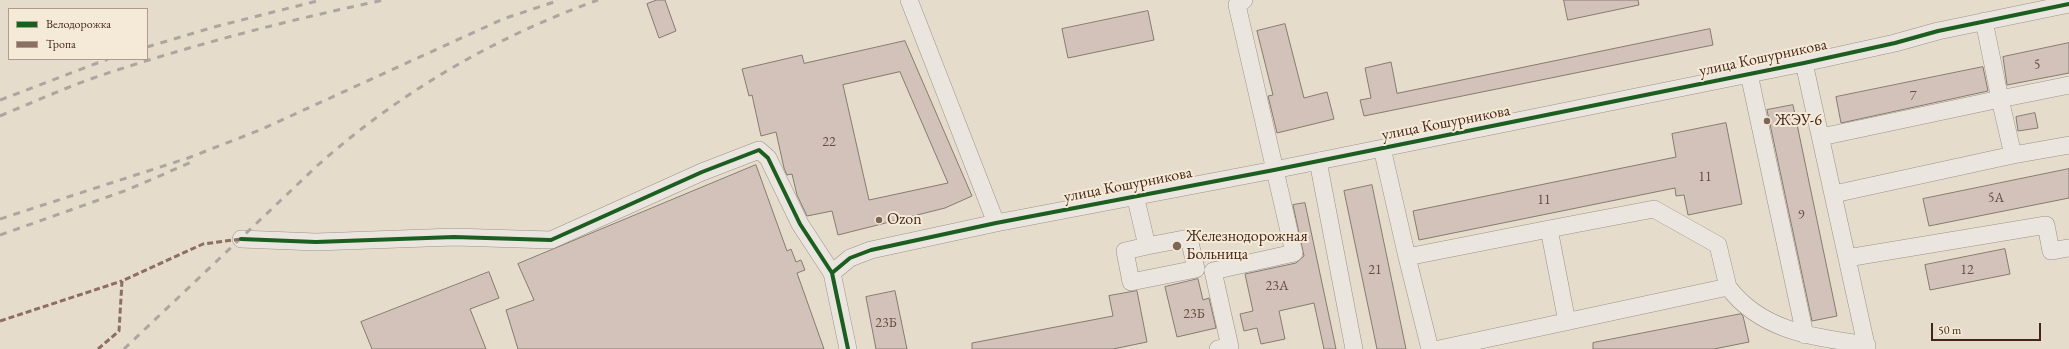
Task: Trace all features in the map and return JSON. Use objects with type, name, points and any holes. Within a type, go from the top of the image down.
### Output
[{"type":"street","points":[[909,0],[996,223]]},
{"type":"street","points":[[1226,348],[1213,271],[1294,254],[1237,5],[1244,0]]},
{"type":"street","name":"улица Кошурникова","points":[[832,273],[850,258],[871,250],[1135,195],[1274,170],[1804,63],[1984,21],[2069,4]]},
{"type":"street","points":[[1984,21],[2013,155]]},
{"type":"street","points":[[1407,257],[1654,209],[1718,245],[1728,287],[1739,302],[1778,326],[1805,335],[1867,347],[1804,63]]},
{"type":"street","points":[[1749,74],[1805,335]]},
{"type":"street","points":[[1821,137],[2069,85]]},
{"type":"street","points":[[1834,194],[2013,155],[2069,145]]},
{"type":"street","points":[[1382,148],[1430,349]]},
{"type":"street","points":[[241,239],[316,242],[454,237],[551,240],[702,172],[759,150],[768,158],[800,224],[832,273],[848,349]]},
{"type":"street","points":[[1318,161],[1354,349]]},
{"type":"street","points":[[1135,195],[1147,246]]},
{"type":"street","points":[[1847,258],[2046,225],[2051,251],[2069,248]]},
{"type":"street","points":[[1549,230],[1567,322]]},
{"type":"street","points":[[1439,349],[1728,287]]},
{"type":"building","points":[[657,0],[665,0],[676,31],[659,38],[647,4]]},
{"type":"building","points":[[1564,0],[1638,0],[1639,5],[1568,20]]},
{"type":"building","points":[[1148,11],[1154,40],[1068,58],[1062,29]]},
{"type":"building","points":[[1285,24],[1304,98],[1327,92],[1334,119],[1277,133],[1268,96],[1273,95],[1257,31]]},
{"type":"building","points":[[1710,29],[1713,45],[1364,116],[1360,100],[1371,98],[1365,68],[1391,62],[1397,93]]},
{"type":"building","points":[[905,41],[972,196],[945,208],[838,235],[832,211],[807,216],[797,195],[792,174],[787,175],[784,168],[776,132],[761,136],[752,95],[749,96],[742,69],[802,55],[804,63]],"holes":[[[900,72],[948,183],[869,200],[843,85]]]},
{"type":"building","points":[[2069,43],[2069,73],[2007,85],[2003,57]]},
{"type":"building","points":[[1983,67],[1988,91],[1841,123],[1836,97]]},
{"type":"building","points":[[1793,105],[1837,316],[1812,321],[1767,110]]},
{"type":"building","points":[[2035,113],[2038,128],[2018,131],[2016,117]]},
{"type":"building","points":[[1726,123],[1742,204],[1688,215],[1684,195],[1676,196],[1675,188],[1419,240],[1413,211],[1676,157],[1672,134]]},
{"type":"building","points":[[756,165],[787,251],[791,249],[796,262],[801,260],[805,270],[797,273],[824,349],[518,349],[506,310],[534,300],[518,264]]},
{"type":"building","points":[[2069,169],[2069,198],[1929,226],[1923,199]]},
{"type":"building","points":[[1372,185],[1406,349],[1377,349],[1344,191]]},
{"type":"building","points":[[1305,203],[1336,349],[1324,349],[1314,303],[1279,311],[1285,339],[1261,344],[1257,328],[1244,331],[1240,314],[1253,311],[1245,274],[1296,263],[1304,256],[1293,205]]},
{"type":"building","points":[[2005,249],[2010,274],[1930,290],[1925,265]]},
{"type":"building","points":[[489,272],[499,298],[470,309],[486,349],[372,349],[361,322]]},
{"type":"building","points":[[1198,279],[1203,300],[1209,298],[1216,328],[1177,337],[1165,287]]},
{"type":"building","points":[[895,291],[907,349],[876,349],[866,297]]},
{"type":"building","points":[[1137,291],[1147,342],[1113,349],[972,349],[972,343],[1113,316],[1109,296]]},
{"type":"building","points":[[1741,314],[1743,316],[1749,342],[1714,349],[1593,349],[1593,343]]},
{"type":"railway","points":[[148,47],[214,27],[321,0]]},
{"type":"railway","points":[[0,116],[99,76],[169,54],[276,25],[384,0]]},
{"type":"railway","points":[[0,219],[188,158],[260,130],[503,19],[560,0]]},
{"type":"railway","points":[[124,349],[318,165],[349,138],[415,90],[486,49],[522,31],[598,0]]},
{"type":"railway","points":[[0,100],[105,60]]},
{"type":"railway","points":[[0,235],[127,190],[194,161]]},
{"type":"marked path","points":[[98,349],[119,331],[122,281],[203,244],[241,239]]},
{"type":"marked path","points":[[0,321],[122,281]]},
{"type":"cycle path","points":[[832,273],[850,258],[871,250],[996,223],[1274,170],[1804,63],[1895,43],[1938,31],[2069,4]]},
{"type":"cycle path","points":[[241,239],[316,242],[454,237],[551,240],[702,172],[759,150],[768,158],[800,224],[832,273],[848,349]]},
{"type":"place","name":"ЖЭУ-6","points":[[1767,121]]},
{"type":"place","name":"Ozon","points":[[879,220]]},
{"type":"place","name":"Железнодорожная Больница","points":[[1177,246]]}]
